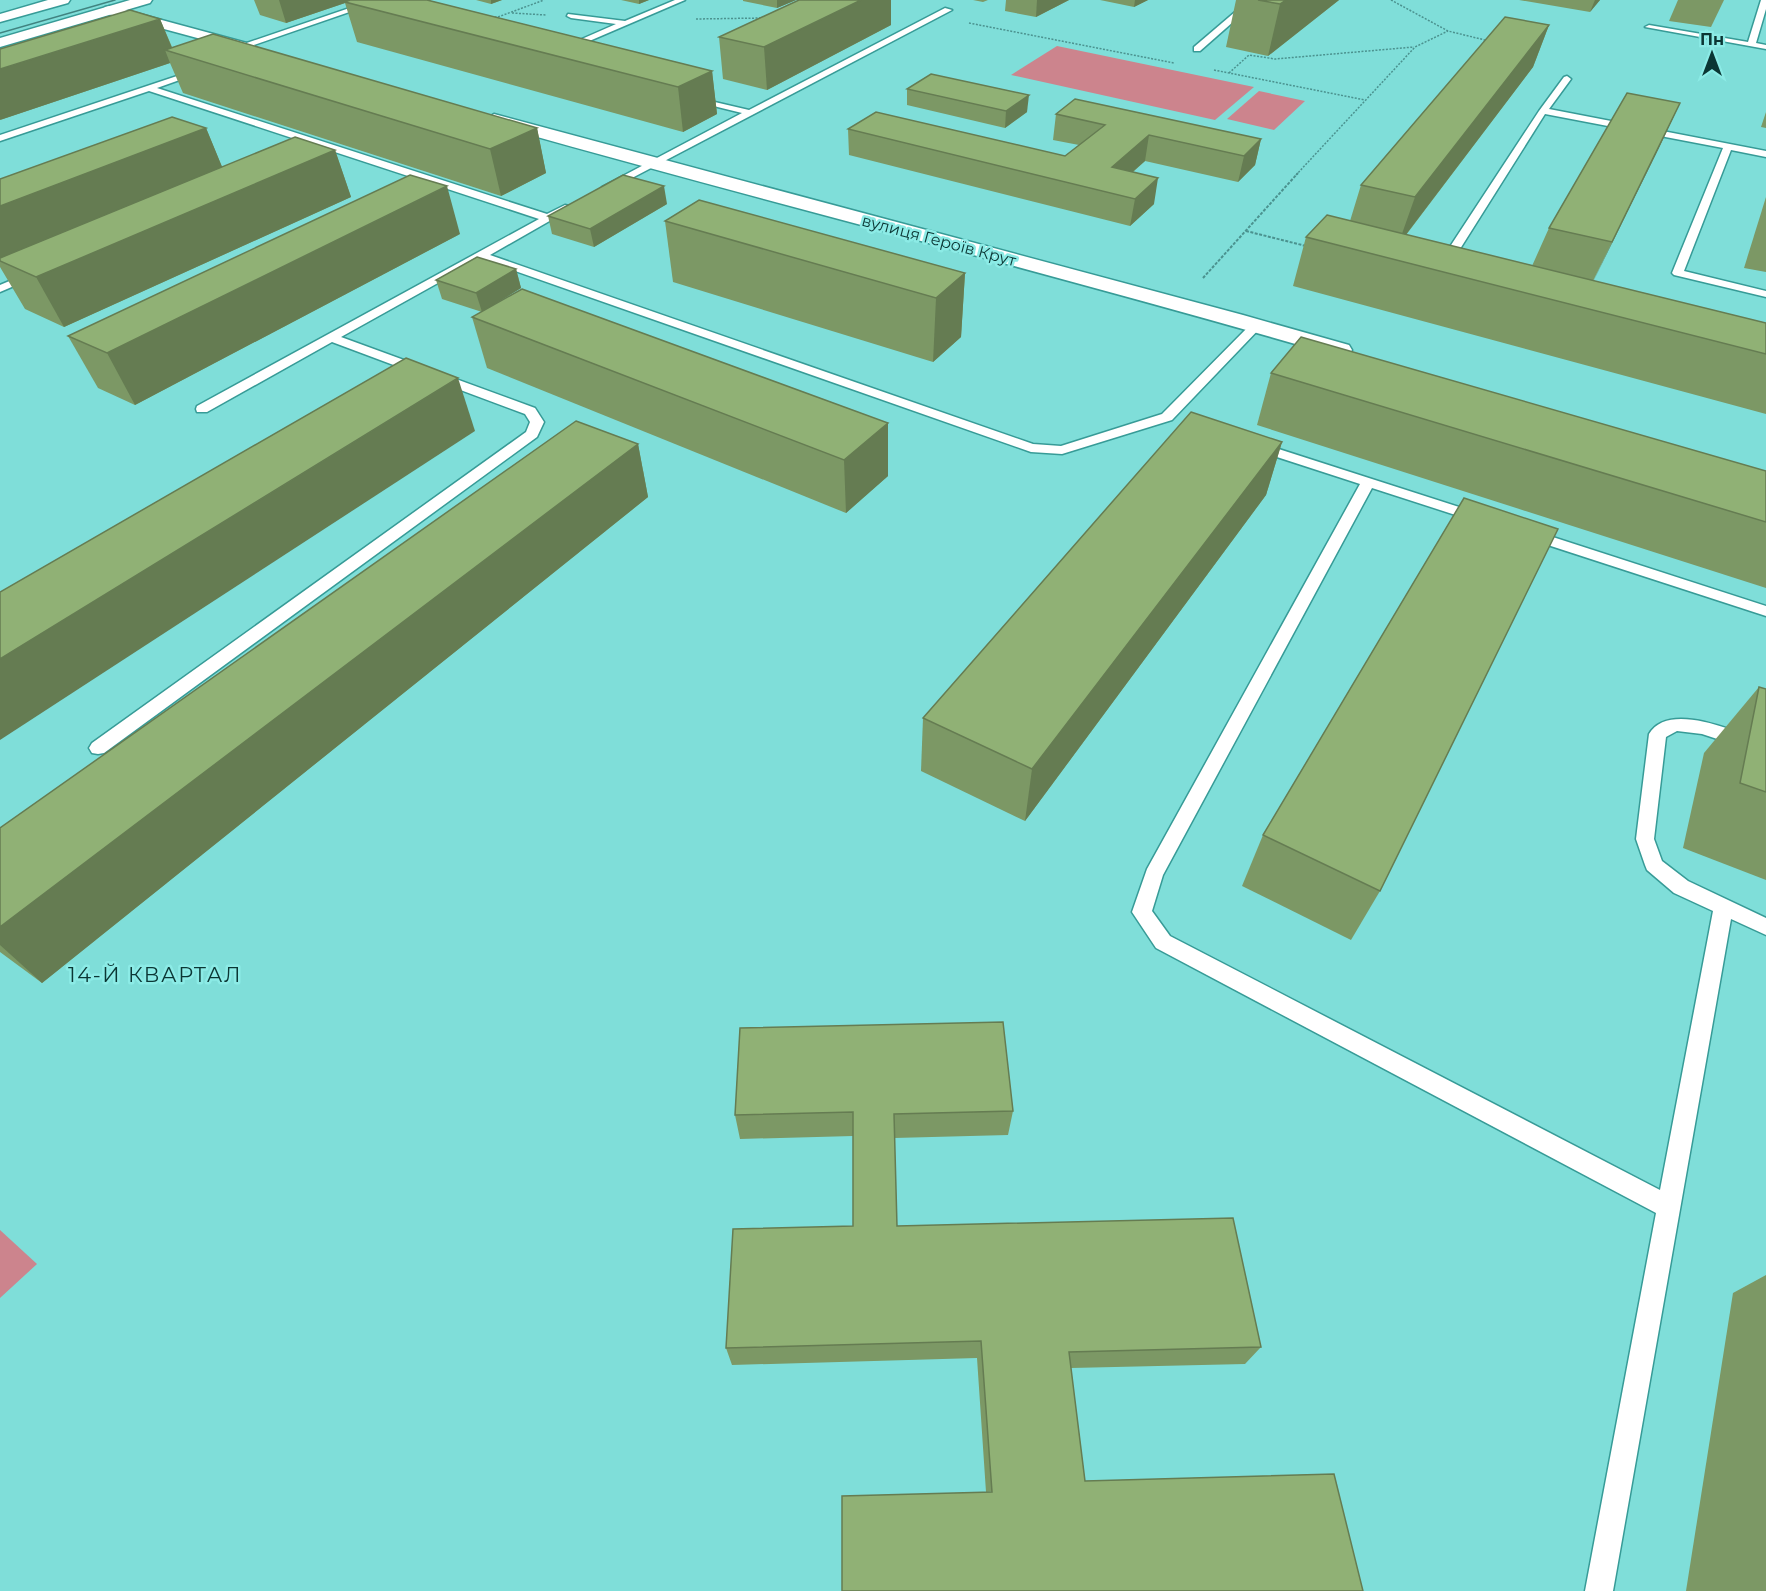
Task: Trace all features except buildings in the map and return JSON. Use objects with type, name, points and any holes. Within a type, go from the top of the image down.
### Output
[{"type":"street","points":[[2,16],[63,0]]},
{"type":"street","points":[[0,43],[145,0]]},
{"type":"street","points":[[110,10],[242,52],[268,53]]},
{"type":"street","name":"вулиця Героїв Крут","points":[[479,114],[651,164],[1180,304],[1359,356]]},
{"type":"lane","points":[[242,52],[380,0]]},
{"type":"lane","points":[[557,52],[681,0]]},
{"type":"lane","points":[[1197,49],[1254,0]]},
{"type":"lane","points":[[1751,45],[1765,0]]},
{"type":"lane","points":[[599,191],[948,10]]},
{"type":"lane","points":[[347,11],[368,16]]},
{"type":"lane","points":[[571,16],[627,23]]},
{"type":"lane","points":[[1649,27],[1766,47]]},
{"type":"lane","points":[[0,138],[210,68]]},
{"type":"lane","points":[[1447,281],[1435,278],[1543,111],[1567,79]]},
{"type":"lane","points":[[147,88],[548,218]]},
{"type":"lane","points":[[684,96],[753,113]]},
{"type":"lane","points":[[1543,111],[1766,154]]},
{"type":"lane","points":[[1728,147],[1678,273],[1766,294]]},
{"type":"lane","points":[[310,157],[332,148]]},
{"type":"lane","points":[[202,409],[579,202]]},
{"type":"lane","points":[[480,255],[1031,448],[1062,450],[1173,419],[1257,326]]},
{"type":"lane","points":[[0,289],[43,271]]},
{"type":"lane","points":[[98,748],[532,434],[537,422],[530,411],[331,338]]},
{"type":"lane","points":[[1245,442],[1493,523]]},
{"type":"lane","points":[[1368,482],[1154,874],[1142,912],[1163,942],[1668,1207]]},
{"type":"lane","points":[[1516,530],[1766,611]]},
{"type":"lane","points":[[1766,749],[1703,728],[1674,724],[1658,734],[1645,839],[1654,865],[1681,887],[1766,927]]},
{"type":"lane","points":[[1599,1591],[1723,907]]},
{"type":"path","points":[[489,17],[510,13],[544,0]]},
{"type":"path","points":[[1391,0],[1448,31],[1490,41]]},
{"type":"path","points":[[510,13],[571,16]]},
{"type":"path","points":[[936,16],[1182,64]]},
{"type":"path","points":[[691,20],[772,18]]},
{"type":"path","points":[[1180,304],[1415,47],[1448,31]]},
{"type":"path","points":[[1229,74],[1250,55],[1275,59],[1415,47]]},
{"type":"path","points":[[1206,69],[1365,100]]},
{"type":"path","points":[[1246,231],[1313,248]]},
{"type":"shaded area","points":[[1057,46],[1254,87],[1215,120],[1011,75]]},
{"type":"shaded area","points":[[1259,91],[1305,101],[1274,130],[1227,119]]},
{"type":"shaded area","points":[[0,1230],[37,1264],[0,1298]]},
{"type":"tram line","points":[[0,33],[115,0]]},
{"type":"district","name":"14-Й КВАРТАЛ","points":[[155,975]]}]
